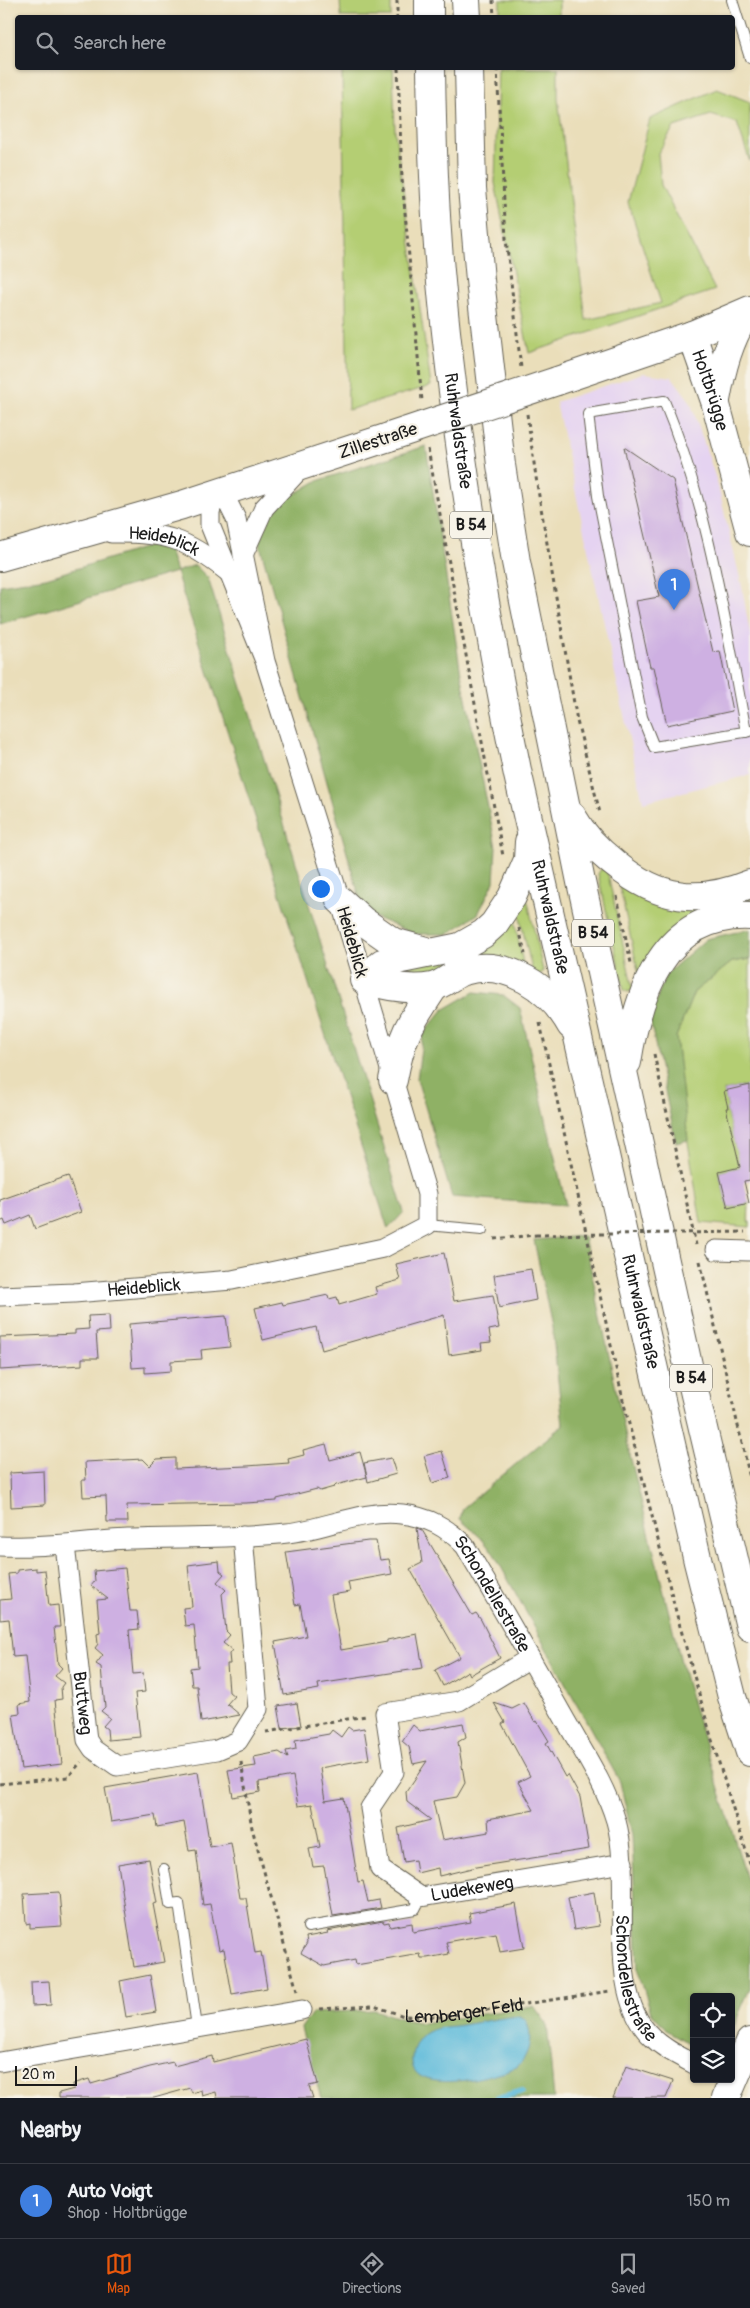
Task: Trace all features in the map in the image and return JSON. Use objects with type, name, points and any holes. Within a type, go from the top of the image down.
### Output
[{"type":"main road","points":[[429,0],[429,15]]},
{"type":"main road","points":[[466,0],[467,15]]},
{"type":"main road","name":"Ruhrwaldstraße","points":[[431,70],[434,195],[452,390],[485,606],[518,776],[698,1562],[732,1696],[750,1752]]},
{"type":"main road","name":"Ruhrwaldstraße","points":[[469,70],[472,188],[481,289],[501,465],[516,562],[562,791],[624,1075],[688,1365],[750,1627]]},
{"type":"main road","points":[[716,401],[724,359],[735,331],[749,311]]},
{"type":"main road","name":"Zillestraße","points":[[0,557],[90,533],[303,466],[692,336],[749,311]]},
{"type":"main road","name":"Holtbrügge","points":[[692,336],[716,401],[750,532]]},
{"type":"main road","points":[[562,791],[573,817],[586,838],[610,860],[648,888],[681,897],[709,896],[731,892],[750,884]]},
{"type":"main road","points":[[364,980],[382,963],[460,947],[483,934],[494,924],[507,906],[521,880],[528,860],[529,823]]},
{"type":"main road","points":[[340,900],[378,933],[393,942],[433,952]]},
{"type":"main road","points":[[624,1075],[630,1039],[640,1003],[647,981],[661,958],[676,942],[694,929],[714,920],[735,915],[750,916]]},
{"type":"main road","points":[[364,980],[404,988],[434,986],[462,972],[481,968],[497,968],[531,982],[554,1001],[578,1037]]},
{"type":"main road","points":[[393,1080],[398,1054],[410,1021],[434,986]]},
{"type":"main road","points":[[728,2087],[750,2042]]},
{"type":"street","points":[[243,555],[264,508],[303,466]]},
{"type":"street","name":"Heideblick","points":[[0,1296],[74,1293],[232,1280],[383,1248],[428,1225],[427,1194],[340,900],[265,661],[210,526],[210,512],[215,493],[229,506],[236,519],[265,661]]},
{"type":"street","name":"Heideblick","points":[[90,533],[136,532],[184,541],[206,554],[229,573]]},
{"type":"street","points":[[716,1250],[750,1251]]},
{"type":"street","name":"Schondellestraße","points":[[0,1546],[66,1545],[122,1539],[288,1533],[386,1513],[419,1517],[435,1522],[447,1529],[464,1546],[530,1658],[605,1792],[620,1838],[623,1863],[626,1988],[635,2013],[651,2037],[690,2062]]},
{"type":"street","points":[[243,1536],[258,1709],[243,1734]]},
{"type":"street","name":"Buttweg","points":[[66,1545],[87,1740],[93,1749],[117,1766],[217,1750],[243,1734]]},
{"type":"street","points":[[385,1713],[458,1701],[530,1658]]},
{"type":"street","name":"Ludekeweg","points":[[385,1713],[394,1772],[370,1808],[380,1869],[421,1897],[623,1863]]},
{"type":"street","points":[[0,2062],[302,2010]]},
{"type":"lane","points":[[732,0],[750,58]]},
{"type":"lane","points":[[664,401],[683,446],[712,551],[748,731],[654,747],[640,708],[598,496],[588,414],[664,401]]},
{"type":"lane","points":[[428,1225],[482,1230]]},
{"type":"lane","points":[[164,1869],[170,1904],[178,1904],[197,2027]]},
{"type":"lane","points":[[308,1926],[415,1909],[421,1897]]},
{"type":"path","points":[[397,0],[397,15]]},
{"type":"path","points":[[493,0],[494,15]]},
{"type":"path","points":[[497,70],[506,239],[522,378]]},
{"type":"path","points":[[526,407],[577,721],[602,822]]},
{"type":"path","points":[[610,860],[632,966]]},
{"type":"path","points":[[517,920],[526,962]]},
{"type":"path","points":[[539,1018],[623,1400],[676,1612],[712,1740],[750,1864]]},
{"type":"path","points":[[653,1050],[750,1478]]},
{"type":"path","points":[[492,1240],[536,1236],[745,1232]]},
{"type":"path","points":[[302,2010],[252,1828],[243,1734],[385,1713]]},
{"type":"path","points":[[0,1784],[68,1776],[93,1749]]},
{"type":"path","name":"Lemberger Feld","points":[[302,2010],[374,2006],[404,2016],[440,2017],[626,1988]]},
{"type":"shaded area","points":[[643,373],[672,377],[690,401],[717,482],[742,587],[750,634],[750,775],[643,802],[556,402]]},
{"type":"green space","points":[[340,0],[391,0],[391,15],[341,15]]},
{"type":"green space","points":[[500,0],[559,0],[559,15],[500,15]]},
{"type":"green space","points":[[342,70],[393,70],[395,132],[431,386],[348,410]]},
{"type":"green space","points":[[498,70],[558,70],[558,99],[586,320],[661,303],[628,202],[650,119],[717,89],[750,102],[750,162],[737,123],[711,115],[674,127],[658,153],[661,185],[715,290],[529,353],[495,183]]},
{"type":"green space","points":[[426,446],[460,668],[496,847],[494,882],[478,914],[448,934],[415,934],[364,913],[259,542],[276,505],[317,481]]},
{"type":"green space","points":[[166,541],[176,572],[0,624],[0,585],[46,578]]},
{"type":"green space","points":[[195,565],[208,578],[404,1212],[388,1229],[176,572]]},
{"type":"green space","points":[[601,869],[607,870],[633,990],[628,992],[624,990],[598,874]]},
{"type":"green space","points":[[618,880],[750,892],[750,905],[639,975]]},
{"type":"green space","points":[[524,898],[528,902],[543,971],[541,974],[533,974],[516,901]]},
{"type":"green space","points":[[513,911],[524,969],[431,977],[388,972]]},
{"type":"green space","points":[[750,929],[750,959],[732,962],[694,992],[676,1037],[688,1140],[676,1143],[650,1020],[665,975],[706,939]]},
{"type":"green space","points":[[750,959],[750,1085],[724,1091],[728,1108],[726,1109],[741,1167],[719,1172],[728,1208],[749,1203],[748,1222],[750,1222],[750,1227],[701,1223],[684,1117],[676,1037],[694,992],[732,962]]},
{"type":"green space","points":[[474,992],[503,995],[520,1008],[566,1205],[452,1197],[417,1079],[423,1034],[443,1010]]},
{"type":"green space","points":[[584,1236],[628,1447],[686,1682],[750,1889],[750,1988],[735,2023],[735,1993],[690,1993],[690,2044],[668,2031],[651,2012],[638,1971],[632,1835],[620,1782],[494,1554],[481,1538],[460,1519],[463,1508],[563,1425],[552,1327],[534,1240]]},
{"type":"green space","points":[[534,2006],[547,2024],[554,2098],[321,2098],[301,2028],[312,2013],[374,2010],[422,2023]]},
{"type":"water","points":[[519,2016],[525,2019],[528,2025],[530,2038],[528,2050],[517,2067],[472,2079],[454,2081],[437,2081],[424,2078],[415,2070],[412,2058],[413,2051],[419,2040],[428,2032],[440,2028]]},
{"type":"building","points":[[624,447],[673,480],[713,652],[720,651],[732,711],[667,725],[654,667],[650,667],[636,601],[659,597]]},
{"type":"building","points":[[750,1085],[750,1180],[744,1181],[749,1203],[728,1208],[719,1172],[740,1167],[726,1108],[728,1108],[724,1091]]},
{"type":"building","points":[[68,1176],[81,1212],[35,1229],[30,1215],[6,1225],[4,1220],[0,1222],[0,1200]]},
{"type":"building","points":[[444,1253],[454,1301],[493,1295],[499,1328],[489,1330],[491,1342],[481,1343],[482,1350],[449,1355],[444,1315],[322,1350],[316,1327],[263,1340],[255,1308],[282,1302],[283,1305],[328,1295],[329,1299],[337,1297],[339,1305],[377,1294],[375,1287],[400,1280],[396,1264]]},
{"type":"building","points":[[531,1269],[536,1300],[499,1308],[494,1275]]},
{"type":"building","points":[[109,1315],[110,1331],[96,1332],[98,1358],[82,1358],[82,1365],[0,1370],[0,1337],[75,1334],[75,1330],[89,1329],[88,1316]]},
{"type":"building","points":[[226,1316],[230,1347],[201,1350],[202,1359],[171,1361],[171,1371],[145,1373],[145,1367],[132,1368],[129,1324]]},
{"type":"building","points":[[326,1444],[330,1460],[360,1452],[367,1477],[320,1491],[317,1489],[277,1499],[277,1501],[127,1505],[128,1522],[107,1522],[106,1496],[83,1497],[82,1480],[86,1480],[85,1462],[143,1459],[150,1466],[157,1459],[175,1458],[175,1469],[289,1463],[288,1459],[304,1455],[303,1450]]},
{"type":"building","points":[[442,1451],[450,1478],[432,1483],[424,1456]]},
{"type":"building","points":[[391,1458],[396,1474],[368,1482],[364,1463]]},
{"type":"building","points":[[44,1471],[45,1505],[11,1507],[10,1473]]},
{"type":"building","points":[[417,1528],[422,1530],[472,1615],[476,1613],[481,1620],[500,1658],[470,1675],[468,1671],[443,1686],[435,1670],[460,1657],[410,1569],[422,1563]]},
{"type":"building","points":[[376,1541],[380,1560],[389,1559],[392,1574],[348,1582],[350,1592],[331,1595],[341,1650],[387,1642],[387,1640],[417,1634],[423,1668],[318,1684],[319,1689],[284,1695],[275,1642],[306,1636],[300,1604],[295,1605],[286,1552]]},
{"type":"building","points":[[219,1561],[220,1571],[224,1574],[217,1582],[226,1590],[222,1594],[226,1631],[230,1635],[223,1643],[232,1650],[229,1654],[230,1664],[227,1664],[229,1692],[234,1696],[227,1704],[240,1715],[201,1722],[197,1686],[192,1686],[190,1668],[198,1667],[194,1625],[185,1626],[183,1608],[192,1607],[188,1565]]},
{"type":"building","points":[[36,1568],[36,1571],[45,1570],[49,1606],[58,1605],[60,1627],[54,1627],[58,1664],[62,1668],[55,1676],[64,1683],[61,1687],[62,1699],[55,1700],[62,1764],[21,1769],[13,1714],[20,1713],[19,1704],[30,1702],[25,1656],[13,1657],[9,1619],[0,1620],[0,1600],[11,1599],[8,1574],[17,1573],[17,1570]]},
{"type":"building","points":[[125,1568],[130,1611],[137,1611],[139,1629],[129,1630],[133,1674],[143,1673],[145,1692],[135,1693],[140,1737],[108,1740],[107,1729],[103,1726],[110,1718],[101,1711],[105,1707],[101,1667],[96,1664],[103,1655],[95,1648],[98,1644],[97,1634],[100,1633],[97,1600],[108,1599],[91,1586],[95,1581],[94,1571]]},
{"type":"building","points":[[297,1703],[301,1726],[282,1728],[278,1706]]},
{"type":"building","points":[[494,1703],[512,1709],[524,1703],[535,1722],[537,1721],[549,1741],[546,1743],[565,1777],[568,1775],[580,1797],[589,1849],[476,1867],[439,1876],[438,1868],[417,1873],[415,1860],[404,1862],[398,1828],[431,1820],[407,1802],[406,1792],[427,1761],[413,1764],[409,1747],[402,1741],[413,1725],[420,1731],[463,1723],[466,1737],[458,1742],[465,1783],[457,1797],[433,1801],[442,1840],[489,1832],[488,1819],[534,1810],[518,1782],[530,1776],[502,1724],[505,1722]]},
{"type":"building","points":[[348,1727],[352,1730],[364,1728],[369,1759],[320,1768],[325,1801],[344,1798],[358,1882],[363,1881],[368,1902],[379,1900],[381,1908],[333,1916],[324,1866],[313,1867],[309,1849],[320,1847],[312,1804],[298,1806],[293,1776],[259,1782],[260,1792],[233,1797],[228,1770],[256,1766],[254,1757],[279,1752],[288,1758],[286,1751],[296,1749],[295,1740],[329,1734],[332,1730],[341,1737]]},
{"type":"building","points":[[198,1772],[210,1847],[231,1843],[240,1898],[246,1898],[255,1953],[261,1952],[267,1988],[232,1994],[224,1949],[219,1950],[210,1904],[203,1905],[196,1850],[189,1851],[184,1822],[157,1827],[155,1815],[111,1822],[105,1788]]},
{"type":"building","points":[[149,1859],[157,1903],[153,1904],[164,1962],[134,1967],[118,1864]]},
{"type":"building","points":[[59,1892],[62,1926],[30,1928],[30,1923],[26,1924],[24,1894]]},
{"type":"building","points":[[594,1892],[599,1926],[574,1930],[568,1897]]},
{"type":"building","points":[[516,1904],[524,1948],[500,1952],[496,1933],[446,1942],[449,1954],[427,1958],[421,1958],[420,1954],[356,1965],[355,1960],[324,1966],[301,1953],[307,1943],[306,1937],[328,1933],[327,1931],[383,1921],[384,1923],[389,1922],[390,1927],[412,1923],[413,1932],[471,1922],[469,1913]]},
{"type":"building","points":[[150,1975],[156,2012],[126,2017],[120,1981]]},
{"type":"building","points":[[49,1981],[51,2005],[32,2006],[31,1982]]},
{"type":"building","points":[[306,2039],[318,2084],[309,2086],[313,2098],[217,2098],[216,2092],[202,2096],[201,2090],[192,2093],[190,2088],[154,2098],[59,2098],[59,2093],[74,2089],[73,2084],[89,2079],[91,2084],[150,2067],[173,2062],[174,2066],[212,2056],[213,2062]]},
{"type":"building","points":[[626,2066],[673,2081],[666,2098],[613,2098]]},
{"type":"waterway","points":[[498,2098],[522,2091]]},
{"type":"place","name":"Auto Voigt","points":[[674,610]]}]
